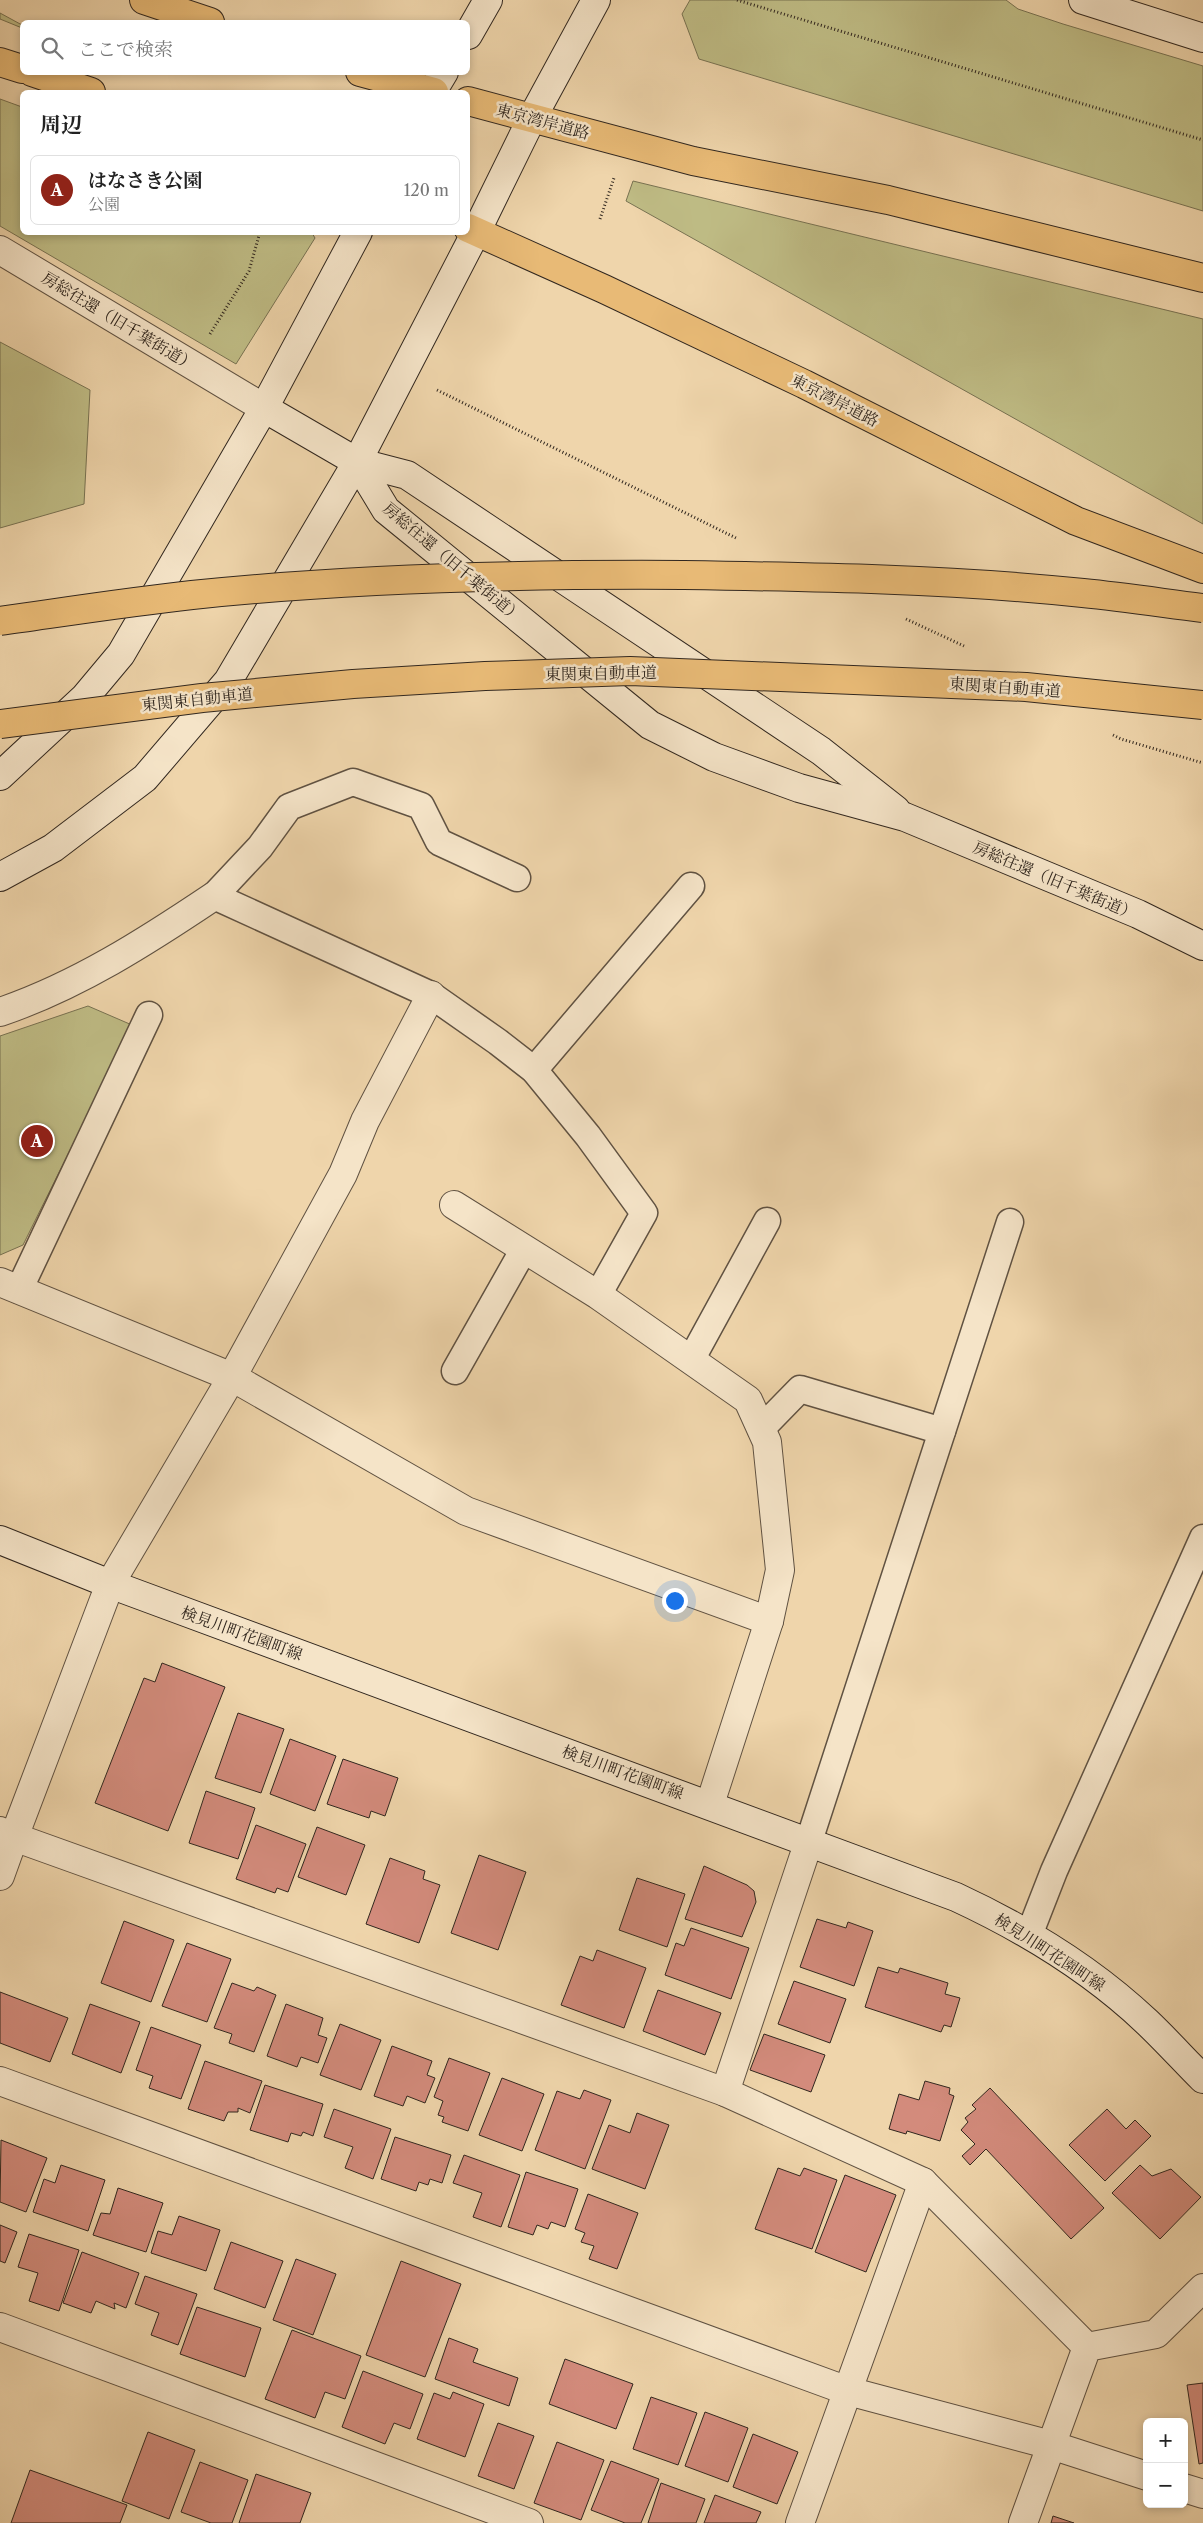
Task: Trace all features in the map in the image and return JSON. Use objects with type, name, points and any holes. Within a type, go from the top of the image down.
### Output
[{"type":"highway","points":[[144,0],[204,20]]},
{"type":"highway","points":[[0,62],[20,68]]},
{"type":"highway","points":[[41,75],[85,90]]},
{"type":"highway","points":[[371,75],[426,90]]},
{"type":"highway","name":"東京湾岸道路","points":[[470,102],[693,161],[888,200],[1203,278]]},
{"type":"highway","name":"東京湾岸道路","points":[[472,230],[604,289],[804,384],[1076,520],[1203,569]]},
{"type":"highway","points":[[0,621],[192,595],[309,585],[433,577],[610,575],[763,576],[926,582],[1081,592],[1203,608]]},
{"type":"highway","name":"東関東自動車道","points":[[0,724],[202,698],[353,684],[485,676],[630,671],[1026,687],[1203,705]]},
{"type":"street","points":[[470,32],[488,0]]},
{"type":"street","points":[[472,230],[596,0]]},
{"type":"street","points":[[1083,0],[1203,38]]},
{"type":"street","points":[[434,90],[442,75]]},
{"type":"street","points":[[0,776],[85,696],[121,654],[264,408],[356,235]]},
{"type":"street","points":[[0,877],[53,848],[145,778],[183,736],[228,681],[356,462],[470,235]]},
{"type":"street","name":"房総往還（旧千葉街道）","points":[[0,250],[356,462],[407,475],[821,751],[905,817]]},
{"type":"street","name":"房総往還（旧千葉街道）","points":[[356,462],[386,510],[650,725],[714,757],[799,788],[905,817],[1138,914],[1203,946]]},
{"type":"street","points":[[0,1012],[20,1006],[89,974],[156,935],[214,896]]},
{"type":"street","points":[[0,1876],[7,1834],[110,1584],[232,1377],[343,1174],[366,1122],[430,995]]},
{"type":"street","points":[[454,1206],[598,1295],[748,1400],[767,1442],[780,1570],[769,1621],[710,1804]]},
{"type":"street","points":[[10,1286],[232,1377],[466,1512],[769,1621]]},
{"type":"street","name":"検見川町花園町線","points":[[0,1540],[110,1584],[710,1804],[956,1897],[1004,1920],[1103,1985],[1146,2021],[1203,2079]]},
{"type":"street","points":[[7,1834],[725,2092],[923,2182],[1087,2347]]},
{"type":"street","points":[[725,2092],[809,1841]]},
{"type":"street","points":[[0,2081],[848,2391],[1051,2445],[1143,2475]]},
{"type":"street","points":[[800,2523],[923,2182]]},
{"type":"street","points":[[1087,2347],[1156,2334],[1203,2288]]},
{"type":"street","points":[[0,2327],[529,2523]]},
{"type":"street","points":[[1023,2523],[1087,2347]]},
{"type":"street","points":[[1188,2489],[1203,2494]]},
{"type":"lane","points":[[517,878],[439,842],[421,806],[353,782],[289,807],[260,847],[214,896],[430,995],[534,1070],[588,1136],[644,1213],[598,1295]]},
{"type":"lane","points":[[534,1070],[691,886]]},
{"type":"lane","points":[[10,1286],[149,1015]]},
{"type":"lane","points":[[691,1360],[767,1221]]},
{"type":"lane","points":[[809,1841],[1010,1222]]},
{"type":"lane","points":[[455,1371],[524,1249]]},
{"type":"lane","points":[[761,1429],[800,1389],[942,1431]]},
{"type":"lane","points":[[1029,1935],[1054,1871],[1203,1538]]},
{"type":"path","points":[[738,0],[1203,140]]},
{"type":"path","points":[[600,219],[614,178]]},
{"type":"path","points":[[191,364],[250,270],[259,235]]},
{"type":"shaded area","points":[[690,0],[1006,0],[1018,9],[1203,66],[1203,211],[699,59],[682,14]]},
{"type":"shaded area","points":[[0,13],[20,24],[20,27],[0,19]]},
{"type":"shaded area","points":[[0,99],[20,106],[20,235],[313,235],[315,238],[236,364],[0,226]]},
{"type":"shaded area","points":[[633,181],[1203,319],[1203,524],[626,201]]},
{"type":"shaded area","points":[[0,342],[90,390],[84,504],[0,528]]},
{"type":"shaded area","points":[[88,1006],[132,1025],[23,1245],[0,1255],[0,1036]]},
{"type":"building","points":[[162,1663],[225,1687],[168,1831],[95,1803],[144,1678],[155,1682]]},
{"type":"building","points":[[238,1713],[284,1729],[261,1793],[215,1778]]},
{"type":"building","points":[[290,1739],[336,1756],[315,1811],[270,1794]]},
{"type":"building","points":[[343,1759],[398,1778],[385,1816],[371,1811],[369,1818],[327,1804]]},
{"type":"building","points":[[206,1791],[255,1808],[238,1859],[189,1843]]},
{"type":"building","points":[[256,1825],[306,1844],[288,1892],[277,1888],[275,1893],[236,1879]]},
{"type":"building","points":[[317,1827],[365,1845],[346,1895],[298,1877]]},
{"type":"building","points":[[479,1855],[526,1872],[498,1950],[451,1933]]},
{"type":"building","points":[[390,1858],[425,1871],[423,1879],[440,1885],[419,1943],[366,1924]]},
{"type":"building","points":[[704,1866],[747,1885],[754,1891],[756,1902],[742,1937],[685,1919]]},
{"type":"building","points":[[637,1878],[685,1894],[667,1947],[619,1930]]},
{"type":"building","points":[[817,1919],[846,1928],[848,1922],[873,1931],[854,1986],[800,1967]]},
{"type":"building","points":[[124,1921],[174,1940],[151,2002],[101,1983]]},
{"type":"building","points":[[691,1928],[749,1948],[731,1999],[665,1975],[676,1943],[684,1946]]},
{"type":"building","points":[[187,1943],[231,1959],[207,2022],[162,2006]]},
{"type":"building","points":[[597,1950],[646,1968],[624,2028],[561,2005],[580,1956],[593,1961]]},
{"type":"building","points":[[878,1967],[898,1973],[900,1968],[948,1983],[945,1994],[960,1998],[951,2027],[944,2025],[941,2032],[865,2007]]},
{"type":"building","points":[[794,1981],[846,1999],[830,2043],[778,2024]]},
{"type":"building","points":[[232,1983],[254,1991],[257,1987],[276,1995],[254,2052],[229,2043],[232,2034],[214,2028]]},
{"type":"building","points":[[658,1990],[721,2013],[705,2055],[643,2031]]},
{"type":"building","points":[[0,1992],[68,2018],[50,2062],[0,2043]]},
{"type":"building","points":[[90,2004],[140,2022],[121,2073],[72,2054]]},
{"type":"building","points":[[286,2004],[323,2018],[318,2035],[327,2038],[318,2063],[301,2057],[297,2067],[267,2056]]},
{"type":"building","points":[[340,2024],[381,2040],[361,2090],[320,2075]]},
{"type":"building","points":[[151,2027],[201,2045],[181,2099],[149,2088],[153,2076],[136,2070]]},
{"type":"building","points":[[764,2034],[825,2055],[811,2092],[750,2070]]},
{"type":"building","points":[[392,2046],[432,2061],[427,2075],[435,2078],[425,2103],[407,2096],[403,2106],[374,2096]]},
{"type":"building","points":[[449,2058],[490,2073],[468,2131],[442,2122],[444,2117],[438,2115],[443,2101],[434,2097]]},
{"type":"building","points":[[205,2061],[262,2081],[250,2113],[238,2108],[238,2112],[228,2112],[224,2121],[188,2109]]},
{"type":"building","points":[[502,2078],[544,2094],[522,2151],[479,2135]]},
{"type":"building","points":[[925,2081],[950,2088],[949,2094],[954,2096],[940,2141],[907,2131],[906,2134],[889,2129],[899,2094],[919,2100]]},
{"type":"building","points":[[265,2085],[323,2104],[313,2136],[303,2132],[301,2136],[291,2133],[288,2142],[250,2130]]},
{"type":"building","points":[[990,2088],[1104,2208],[1071,2239],[986,2149],[970,2165],[962,2156],[975,2144],[961,2130],[968,2122],[965,2118],[976,2109],[972,2105]]},
{"type":"building","points":[[584,2090],[611,2100],[585,2169],[535,2150],[557,2091],[580,2099]]},
{"type":"building","points":[[334,2109],[391,2129],[373,2179],[345,2168],[353,2147],[324,2137]]},
{"type":"building","points":[[1107,2109],[1126,2129],[1135,2120],[1151,2136],[1105,2181],[1069,2145]]},
{"type":"building","points":[[637,2113],[669,2125],[645,2189],[592,2169],[609,2125],[630,2133]]},
{"type":"building","points":[[395,2137],[451,2155],[442,2183],[430,2179],[428,2185],[419,2182],[416,2191],[381,2179]]},
{"type":"building","points":[[1,2140],[47,2158],[26,2212],[0,2202]]},
{"type":"building","points":[[464,2155],[520,2175],[501,2227],[473,2217],[482,2193],[453,2183]]},
{"type":"building","points":[[61,2165],[105,2180],[88,2231],[33,2212],[44,2179],[55,2183]]},
{"type":"building","points":[[1140,2165],[1152,2176],[1171,2169],[1201,2197],[1160,2239],[1112,2193]]},
{"type":"building","points":[[778,2168],[800,2176],[804,2168],[837,2180],[812,2249],[755,2229]]},
{"type":"building","points":[[526,2172],[578,2189],[565,2227],[551,2222],[548,2229],[537,2225],[533,2235],[508,2227]]},
{"type":"building","points":[[845,2175],[896,2195],[866,2272],[815,2252]]},
{"type":"building","points":[[118,2188],[163,2203],[146,2252],[93,2235],[101,2213],[110,2214]]},
{"type":"building","points":[[588,2194],[638,2213],[617,2269],[589,2259],[594,2246],[581,2242],[585,2233],[575,2229]]},
{"type":"building","points":[[179,2216],[220,2230],[206,2271],[151,2253],[158,2231],[172,2235]]},
{"type":"building","points":[[0,2225],[17,2232],[5,2263],[0,2261]]},
{"type":"building","points":[[29,2234],[79,2250],[59,2311],[29,2301],[38,2273],[18,2267]]},
{"type":"building","points":[[231,2242],[283,2261],[265,2308],[214,2289]]},
{"type":"building","points":[[82,2252],[139,2273],[126,2308],[114,2303],[115,2309],[96,2301],[91,2313],[63,2303]]},
{"type":"building","points":[[296,2259],[336,2274],[313,2335],[273,2320]]},
{"type":"building","points":[[401,2261],[461,2284],[425,2377],[366,2355]]},
{"type":"building","points":[[145,2276],[197,2294],[178,2345],[151,2335],[159,2313],[135,2304]]},
{"type":"building","points":[[197,2307],[261,2328],[245,2377],[180,2354]]},
{"type":"building","points":[[292,2330],[361,2356],[345,2399],[325,2392],[315,2418],[265,2399]]},
{"type":"building","points":[[449,2338],[478,2349],[473,2362],[518,2378],[509,2406],[435,2379]]},
{"type":"building","points":[[565,2359],[633,2384],[616,2429],[549,2404]]},
{"type":"building","points":[[363,2371],[423,2394],[410,2429],[394,2423],[385,2444],[342,2427]]},
{"type":"building","points":[[1203,2383],[1203,2463],[1199,2464],[1187,2385]]},
{"type":"building","points":[[453,2392],[484,2404],[465,2457],[417,2439],[434,2393],[450,2399]]},
{"type":"building","points":[[651,2397],[697,2413],[678,2465],[633,2449]]},
{"type":"building","points":[[705,2412],[748,2428],[728,2482],[685,2466]]},
{"type":"building","points":[[498,2423],[534,2436],[514,2489],[478,2476]]},
{"type":"building","points":[[148,2432],[195,2450],[169,2519],[122,2501]]},
{"type":"building","points":[[753,2434],[798,2452],[777,2504],[733,2487]]},
{"type":"building","points":[[557,2442],[604,2460],[581,2520],[534,2503]]},
{"type":"building","points":[[611,2461],[659,2479],[641,2523],[625,2523],[591,2510]]},
{"type":"building","points":[[200,2462],[248,2480],[232,2523],[211,2523],[181,2512]]},
{"type":"building","points":[[30,2470],[127,2505],[120,2523],[11,2523]]},
{"type":"building","points":[[256,2474],[311,2493],[300,2523],[239,2523]]},
{"type":"building","points":[[661,2483],[705,2499],[696,2523],[648,2523]]},
{"type":"building","points":[[715,2495],[761,2512],[756,2523],[704,2523]]},
{"type":"building","points":[[1053,2516],[1074,2523],[1051,2523]]},
{"type":"place","name":"はなさき公園","points":[[37,1141]]}]
